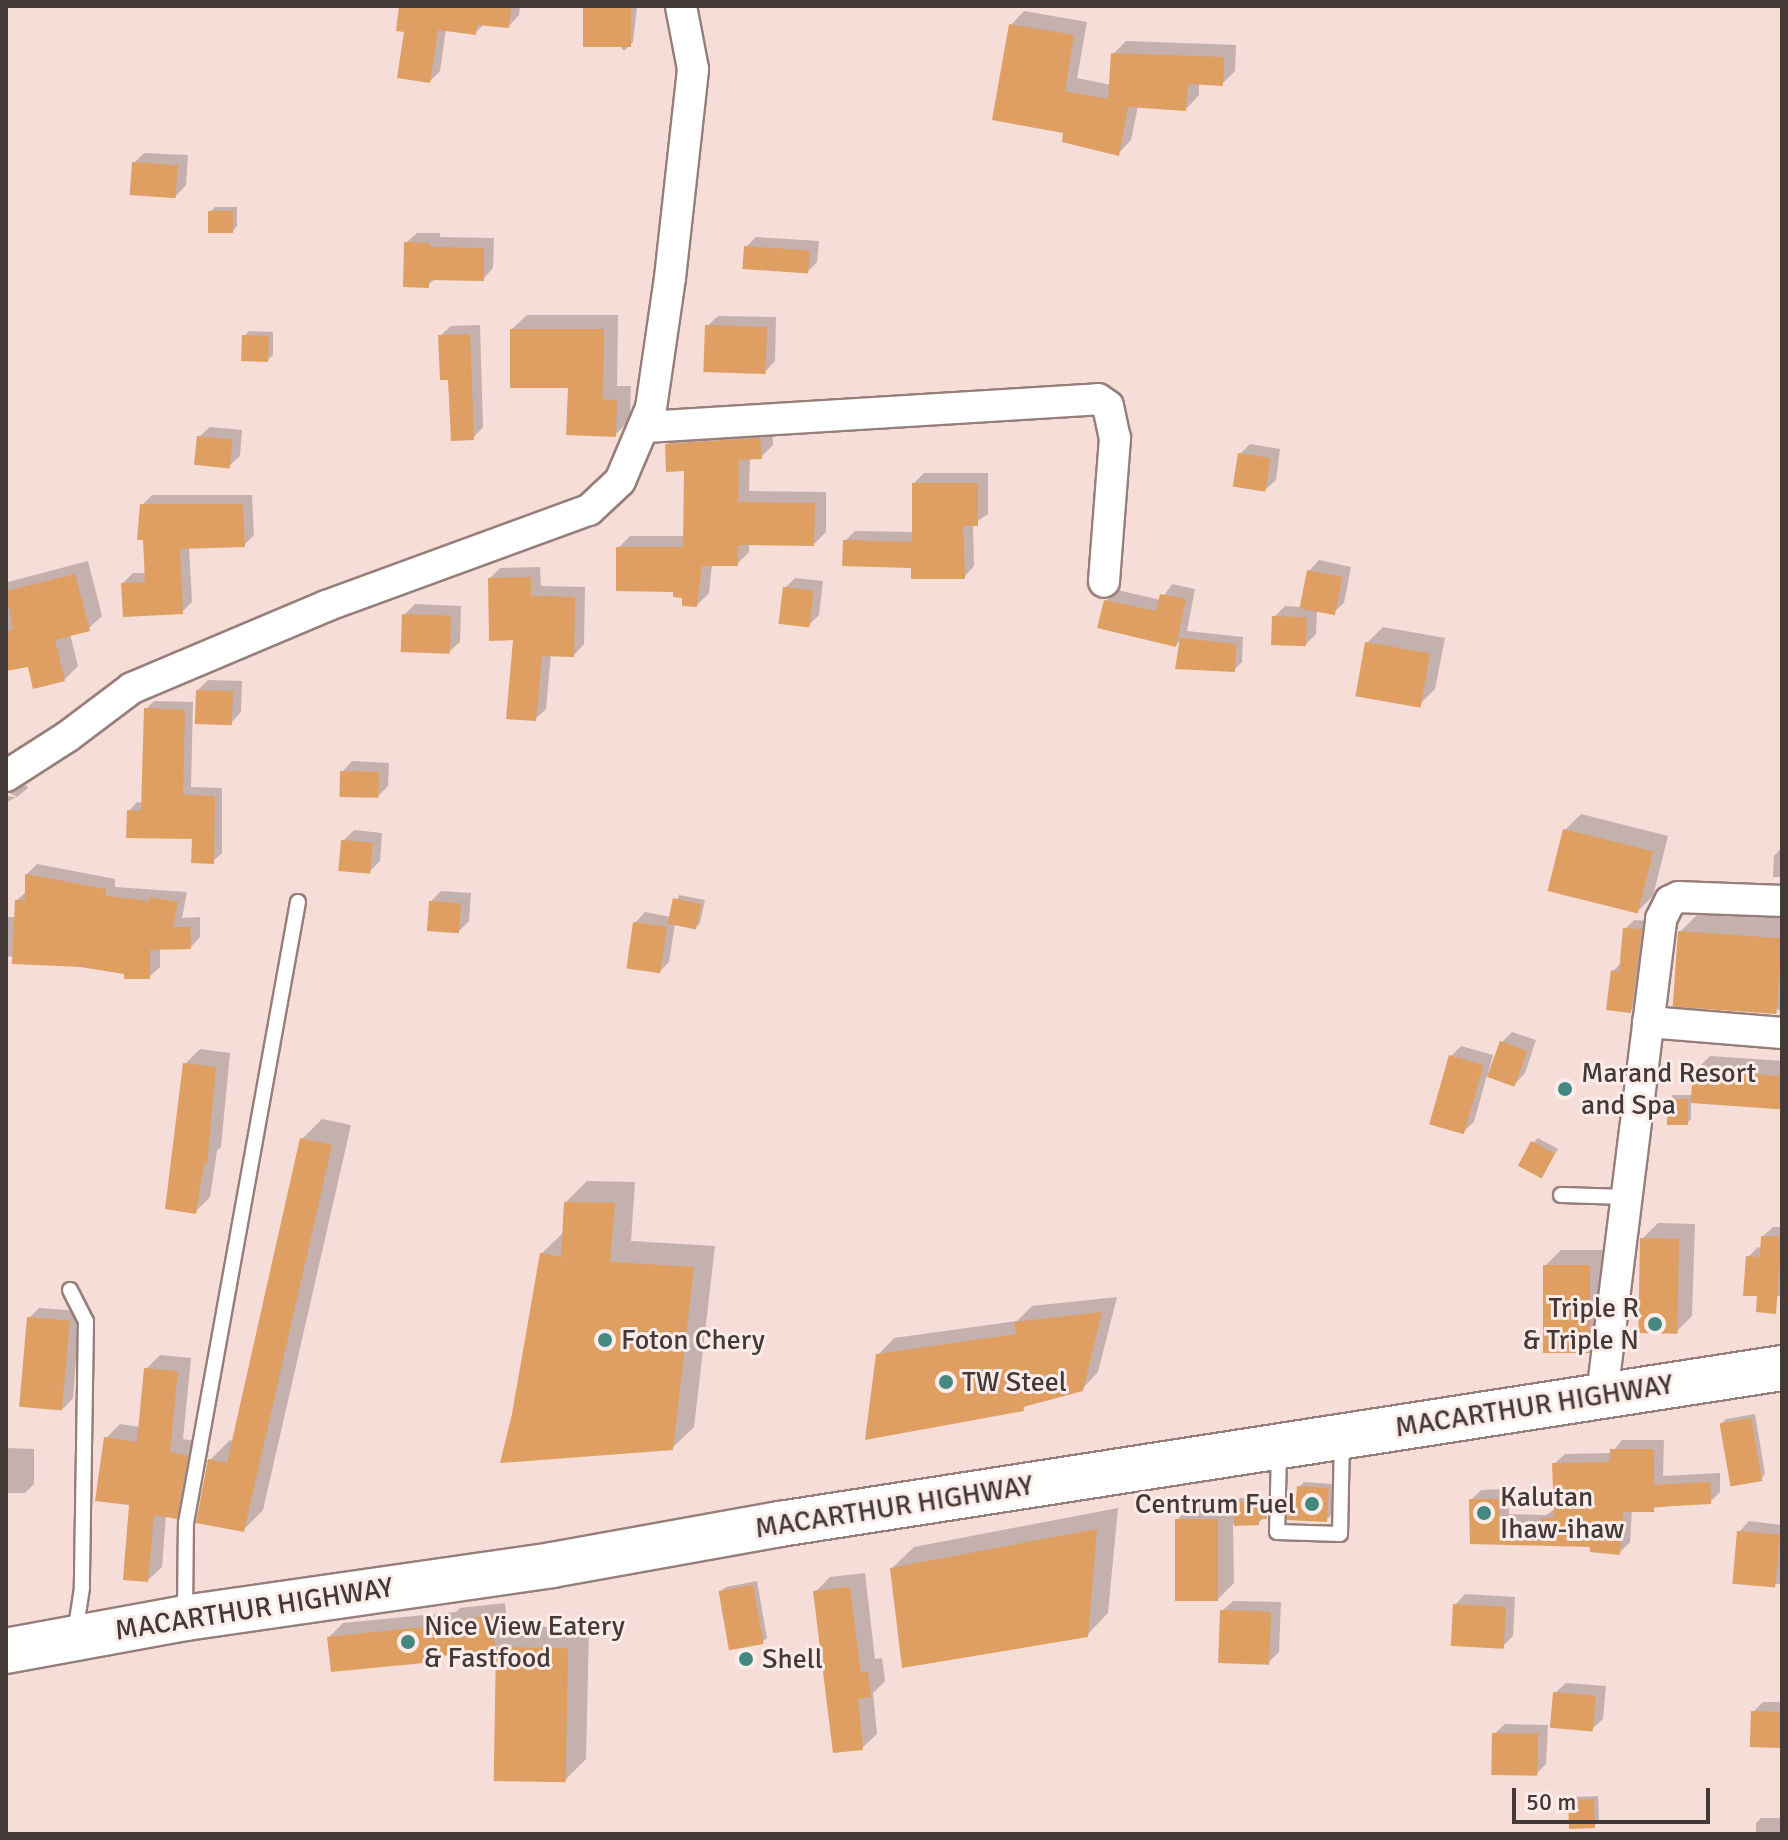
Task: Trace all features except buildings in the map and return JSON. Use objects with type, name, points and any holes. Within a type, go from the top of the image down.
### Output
[{"type":"highway","name":"MACARTHUR HIGHWAY","points":[[6,1651],[185,1618],[552,1565],[780,1524],[1782,1368]]},
{"type":"street","points":[[6,776],[67,737],[132,688],[326,606],[589,510],[620,481],[646,427],[656,388],[692,82],[690,38],[681,6]]},
{"type":"street","points":[[646,427],[1098,399],[1108,406],[1115,438],[1104,582]]},
{"type":"street","points":[[1602,1395],[1661,919],[1670,901],[1692,896],[1782,901]]},
{"type":"street","points":[[1648,1022],[1782,1033]]},
{"type":"lane","points":[[185,1618],[186,1523],[298,902]]},
{"type":"lane","points":[[1561,1195],[1626,1197]]},
{"type":"lane","points":[[70,1290],[86,1321],[82,1588],[75,1638]]},
{"type":"lane","points":[[1279,1447],[1277,1532],[1340,1534],[1342,1437]]},
{"type":"place","name":"Marand Resort and Spa","points":[[1565,1089]]},
{"type":"place","name":"Triple R & Triple N","points":[[1655,1324]]},
{"type":"place","name":"Foton Chery","points":[[605,1340]]},
{"type":"place","name":"TW Steel","points":[[946,1382]]},
{"type":"place","name":"Centrum Fuel","points":[[1312,1504]]},
{"type":"place","name":"Kalutan Ihaw-ihaw","points":[[1484,1513]]},
{"type":"place","name":"Nice View Eatery & Fastfood","points":[[408,1642]]},
{"type":"place","name":"Shell","points":[[746,1659]]}]
